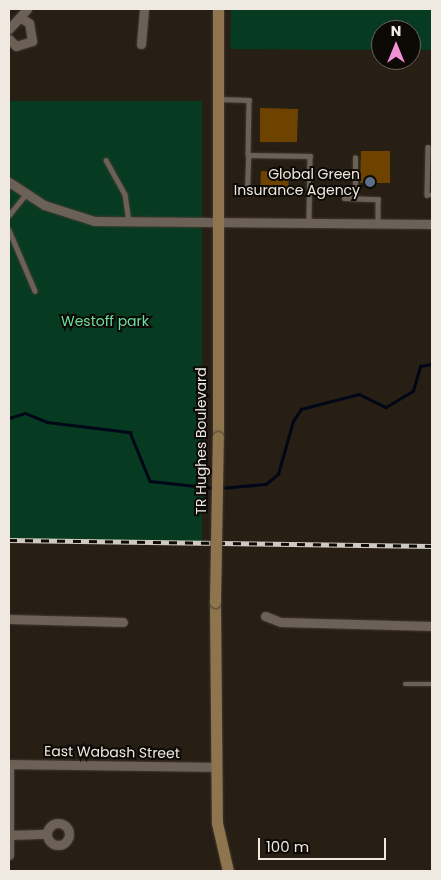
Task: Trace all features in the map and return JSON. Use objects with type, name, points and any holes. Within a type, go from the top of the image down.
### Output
[{"type":"main road","name":"TR Hughes Boulevard","points":[[218,9],[215,222],[218,437],[214,602],[217,823],[228,871]]},
{"type":"street","points":[[9,29],[21,18],[27,9]]},
{"type":"street","points":[[141,44],[144,9]]},
{"type":"street","points":[[9,39],[16,46],[32,41],[29,24],[21,18]]},
{"type":"street","points":[[9,182],[26,194],[69,215],[129,223],[309,222],[432,224]]},
{"type":"street","points":[[265,616],[281,622],[432,626]]},
{"type":"street","points":[[9,619],[123,622]]},
{"type":"street","points":[[9,764],[9,855]]},
{"type":"street","name":"East Wabash Street","points":[[9,764],[216,767]]},
{"type":"street","points":[[9,834],[47,834]]},
{"type":"lane","points":[[217,99],[249,100],[247,191]]},
{"type":"lane","points":[[428,147],[427,195],[432,195]]},
{"type":"lane","points":[[248,155],[310,156],[309,222]]},
{"type":"lane","points":[[355,158],[355,198]]},
{"type":"lane","points":[[106,160],[125,194],[129,223]]},
{"type":"lane","points":[[9,215],[26,194]]},
{"type":"lane","points":[[344,198],[378,199],[378,223]]},
{"type":"lane","points":[[9,230],[34,291]]},
{"type":"lane","points":[[405,684],[432,684]]},
{"type":"green space","points":[[231,9],[432,9],[432,50],[421,50],[421,20],[371,20],[371,50],[230,49]]},
{"type":"green space","name":"Westoff park","points":[[9,101],[202,101],[202,542],[9,541]]},
{"type":"building","points":[[260,108],[298,109],[297,142],[260,142]]},
{"type":"building","points":[[361,151],[390,151],[390,183],[360,183]]},
{"type":"building","points":[[261,171],[289,172],[288,196],[260,195]]},
{"type":"waterway","points":[[220,488],[266,484],[278,474],[293,421],[301,409],[359,394],[386,407],[413,391],[420,366],[432,364]]},
{"type":"waterway","points":[[9,418],[25,413],[47,422],[130,432],[150,481],[214,488]]},
{"type":"railway","points":[[9,540],[432,546]]},
{"type":"place","name":"Global Green Insurance Agency","points":[[370,182]]}]
